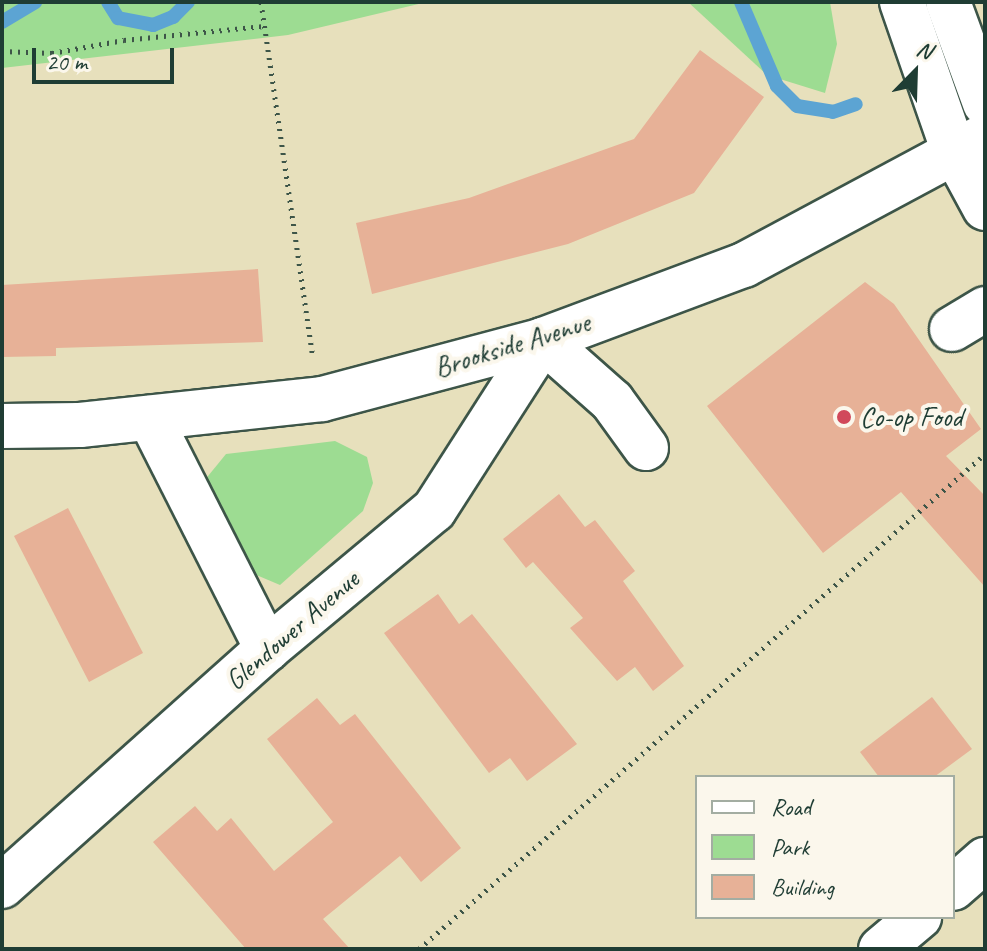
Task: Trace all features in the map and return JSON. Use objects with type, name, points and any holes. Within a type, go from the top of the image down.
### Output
[{"type":"street","points":[[902,2],[969,143],[985,208]]},
{"type":"street","points":[[948,2],[985,103]]},
{"type":"street","name":"Brookside Avenue","points":[[2,426],[150,418],[322,399],[543,340],[744,265],[969,143]]},
{"type":"street","points":[[543,340],[612,401],[646,448]]},
{"type":"street","name":"Glendower Avenue","points":[[2,886],[267,649],[434,510],[543,340]]},
{"type":"street","points":[[150,418],[267,649]]},
{"type":"street","points":[[955,886],[985,860]]},
{"type":"street","points":[[881,949],[917,919]]},
{"type":"path","points":[[261,2],[322,399]]},
{"type":"path","points":[[2,51],[52,53],[124,40],[264,26]]},
{"type":"path","points":[[419,949],[985,454]]},
{"type":"green space","points":[[2,2],[427,2],[288,35],[2,68]]},
{"type":"green space","points":[[688,2],[830,2],[837,44],[825,93],[767,75]]},
{"type":"green space","points":[[335,441],[367,457],[373,483],[363,511],[280,585],[247,571],[204,481],[226,454]]},
{"type":"building","points":[[700,50],[764,97],[694,193],[568,244],[372,294],[356,223],[469,198],[634,139]]},
{"type":"building","points":[[258,269],[263,342],[56,348],[56,356],[2,357],[2,285]]},
{"type":"building","name":"Co-op Food","points":[[865,282],[894,304],[981,429],[946,456],[985,496],[985,587],[901,492],[823,553],[707,406]]},
{"type":"building","points":[[559,494],[585,527],[595,520],[635,571],[623,581],[684,666],[653,691],[635,667],[617,681],[570,628],[583,618],[533,562],[526,568],[503,539]]},
{"type":"building","points":[[68,508],[143,653],[89,682],[14,536]]},
{"type":"building","points":[[438,594],[459,624],[472,614],[577,744],[527,781],[510,758],[489,773],[384,633]]},
{"type":"building","points":[[932,697],[972,749],[937,775],[877,775],[860,752]]},
{"type":"building","points":[[317,698],[340,725],[355,714],[461,848],[421,882],[400,856],[323,919],[350,949],[246,949],[153,842],[195,806],[217,831],[231,818],[274,871],[333,822],[267,739]]},
{"type":"waterway","points":[[2,22],[35,2]]},
{"type":"waterway","points":[[108,2],[118,18],[153,25],[173,17],[188,2]]},
{"type":"waterway","points":[[741,2],[777,86],[797,106],[833,112],[856,104]]},
{"type":"place","name":"Co-op Food","points":[[844,417]]}]
